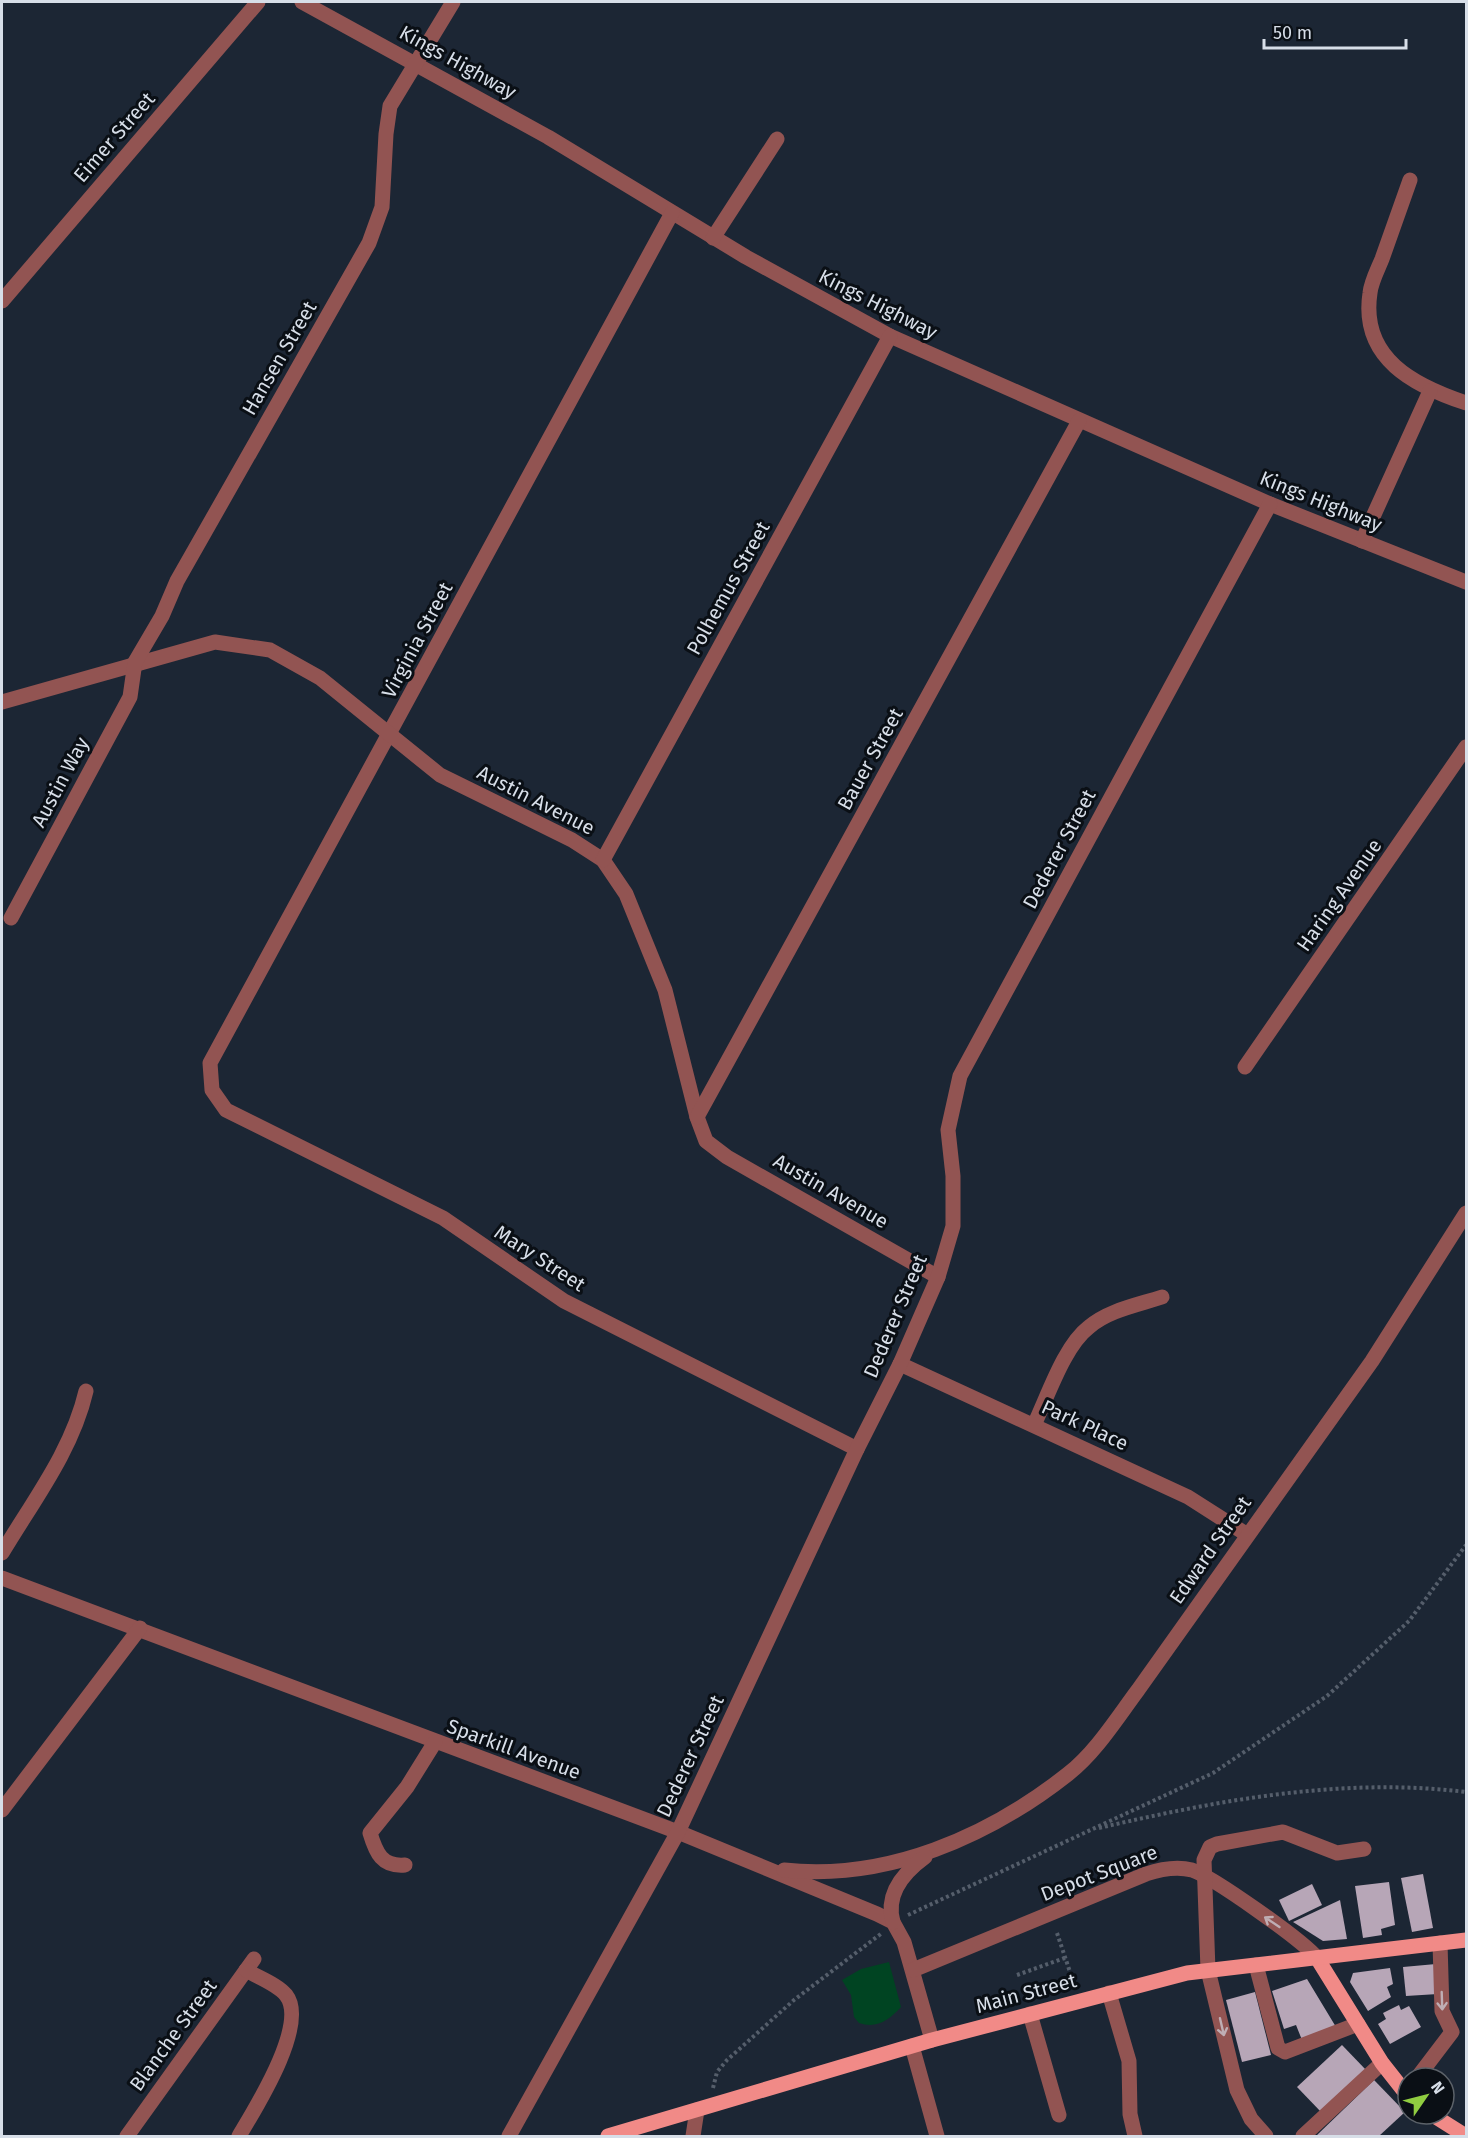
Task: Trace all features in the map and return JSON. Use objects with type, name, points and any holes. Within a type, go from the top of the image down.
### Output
[{"type":"main road","name":"Main Street","points":[[608,2136],[932,2040],[1109,1993],[1208,1970],[1467,1940]]},
{"type":"main road","points":[[1317,1958],[1382,2063],[1396,2080]]},
{"type":"street","name":"Eimer Street","points":[[2,300],[258,2]]},
{"type":"street","name":"Kings Highway","points":[[302,2],[416,62],[548,137],[713,238],[890,336],[1270,504],[1467,582]]},
{"type":"street","name":"Hansen Street","points":[[135,662],[162,616],[177,581],[369,243],[381,207],[390,106],[453,2]]},
{"type":"street","points":[[713,238],[777,139]]},
{"type":"street","points":[[1410,180],[1370,293],[1372,325],[1381,349],[1401,374],[1430,391],[1467,403]]},
{"type":"street","name":"Virginia Street","points":[[212,1090],[210,1063],[672,213]]},
{"type":"street","name":"Polhemus Street","points":[[603,860],[890,336]]},
{"type":"street","points":[[1362,541],[1430,391]]},
{"type":"street","name":"Bauer Street","points":[[697,1118],[1079,421]]},
{"type":"street","name":"Dederer Street","points":[[509,2136],[678,1832],[857,1449],[900,1364],[938,1277],[953,1226],[953,1176],[948,1130],[960,1076],[1270,504]]},
{"type":"street","name":"Austin Avenue","points":[[2,702],[135,662],[214,642],[270,650],[320,678],[440,775],[572,840],[603,860],[626,894],[665,990],[697,1118],[706,1141],[727,1157],[938,1277]]},
{"type":"street","name":"Austin Way","points":[[11,918],[130,697],[135,662]]},
{"type":"street","name":"Haring Avenue","points":[[1245,1067],[1467,747]]},
{"type":"street","name":"Mary Street","points":[[212,1090],[226,1110],[443,1218],[564,1301],[857,1449]]},
{"type":"street","name":"Edward Street","points":[[932,1852],[1006,1815],[1069,1773],[1102,1738],[1372,1361],[1467,1213]]},
{"type":"street","points":[[1034,1425],[1070,1350],[1088,1327],[1119,1310],[1162,1297]]},
{"type":"street","name":"Park Place","points":[[900,1364],[1188,1497],[1246,1534]]},
{"type":"street","points":[[2,1553],[69,1442],[79,1418],[86,1391]]},
{"type":"street","name":"Sparkill Avenue","points":[[2,1578],[678,1832],[767,1867],[893,1922]]},
{"type":"street","points":[[2,1810],[140,1628]]},
{"type":"street","points":[[405,1865],[392,1866],[380,1858],[370,1833],[407,1787],[435,1742]]},
{"type":"street","points":[[1266,2136],[1251,2119],[1237,2090],[1208,1970],[1204,1860],[1210,1847],[1283,1832],[1337,1853],[1365,1849]]},
{"type":"street","points":[[767,1867],[809,1872],[843,1871],[895,1863],[932,1852]]},
{"type":"street","points":[[932,1852],[897,1883],[892,1901],[893,1922],[904,1942],[932,2040]]},
{"type":"street","name":"Depot Square","points":[[913,1970],[1156,1871],[1184,1868],[1203,1875],[1299,1940],[1317,1958]]},
{"type":"street","points":[[1426,2066],[1452,2032],[1442,2012],[1440,1943]]},
{"type":"street","name":"Blanche Street","points":[[127,2136],[250,1965],[286,1995],[292,2009],[287,2039],[278,2066],[239,2136]]},
{"type":"street","points":[[1256,1965],[1278,2048],[1281,2051],[1285,2052],[1358,2024]]},
{"type":"street","points":[[1109,1993],[1129,2061],[1130,2114],[1135,2136]]},
{"type":"street","points":[[1030,2014],[1059,2115]]},
{"type":"street","points":[[912,2046],[937,2136]]},
{"type":"street","points":[[1304,2136],[1382,2063]]},
{"type":"street","points":[[693,2136],[697,2110]]},
{"type":"path","points":[[909,1915],[1214,1773],[1327,1696],[1409,1621],[1467,1545]]},
{"type":"path","points":[[1092,1830],[1194,1806],[1308,1789],[1428,1787],[1467,1792]]},
{"type":"path","points":[[1057,1933],[1074,1984]]},
{"type":"path","points":[[712,2090],[717,2072],[727,2060],[794,2000],[880,1935]]},
{"type":"path","points":[[1017,1975],[1065,1958]]},
{"type":"green space","points":[[889,1962],[901,2007],[892,2016],[877,2024],[859,2023],[854,2017],[851,1995],[842,1980],[861,1969]]},
{"type":"building","points":[[1423,1874],[1433,1928],[1412,1932],[1401,1878]]},
{"type":"building","points":[[1389,1882],[1395,1925],[1381,1929],[1382,1935],[1363,1938],[1355,1886]]},
{"type":"building","points":[[1312,1884],[1322,1905],[1289,1921],[1279,1900]]},
{"type":"building","points":[[1340,1900],[1347,1939],[1323,1941],[1293,1922]]},
{"type":"building","points":[[1436,1964],[1438,1994],[1406,1996],[1403,1967]]},
{"type":"building","points":[[1390,1968],[1393,1984],[1387,1987],[1391,1997],[1368,2011],[1350,1982],[1353,1973]]},
{"type":"building","points":[[1307,1979],[1336,2027],[1302,2040],[1296,2025],[1284,2029],[1272,1991]]},
{"type":"building","points":[[1255,1992],[1271,2055],[1242,2062],[1226,2000]]},
{"type":"building","points":[[1399,2005],[1401,2010],[1409,2006],[1421,2027],[1390,2044],[1378,2024],[1386,2019],[1383,2013]]},
{"type":"building","points":[[1342,2045],[1367,2071],[1322,2113],[1297,2087]]},
{"type":"building","points":[[1374,2080],[1396,2103],[1396,2120],[1379,2136],[1316,2136]]}]
